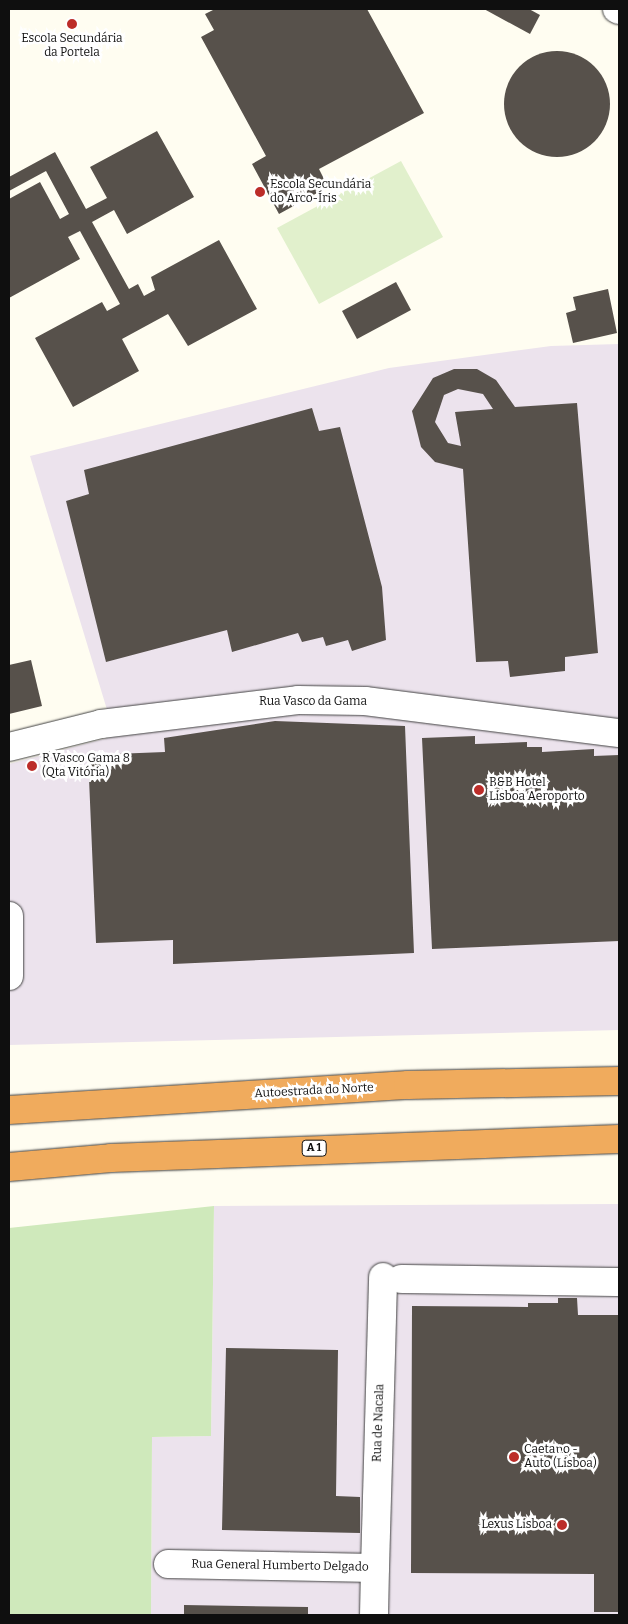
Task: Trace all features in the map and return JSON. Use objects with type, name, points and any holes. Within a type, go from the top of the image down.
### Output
[{"type":"highway","name":"Autoestrada do Norte","points":[[9,1110],[408,1085],[619,1081]]},
{"type":"highway","name":"A 1","points":[[9,1167],[326,1148],[619,1140]]},
{"type":"street","name":"Rua Vasco da Gama","points":[[9,747],[101,724],[298,700],[365,700],[619,734]]},
{"type":"street","points":[[9,916],[12,962],[9,976]]},
{"type":"street","name":"Rua de Nacala","points":[[375,1568],[392,1278],[619,1282]]},
{"type":"street","name":"Rua General Humberto Delgado","points":[[168,1564],[375,1568],[374,1615]]},
{"type":"shaded area","points":[[619,344],[619,1030],[9,1045],[9,764],[115,736],[30,456],[389,368],[551,346]]},
{"type":"shaded area","points":[[619,1204],[619,1615],[151,1615],[152,1437],[211,1436],[214,1206]]},
{"type":"green space","points":[[401,161],[443,237],[319,304],[277,228]]},
{"type":"green space","points":[[214,1206],[211,1436],[152,1437],[151,1615],[9,1615],[9,1228]]},
{"type":"building","points":[[215,9],[367,9],[424,113],[319,169],[328,187],[279,214],[252,164],[266,156],[201,37],[214,30],[205,14]]},
{"type":"building","points":[[484,9],[529,9],[540,15],[530,34]]},
{"type":"building","points":[[557,51],[577,55],[595,66],[606,84],[610,104],[606,124],[595,142],[577,153],[557,157],[537,153],[519,142],[508,124],[504,104],[508,84],[519,66],[537,55]]},
{"type":"building","points":[[157,131],[194,197],[127,234],[114,210],[92,222],[129,289],[138,284],[144,296],[155,290],[151,277],[219,240],[257,309],[188,346],[168,314],[122,339],[139,371],[73,407],[35,338],[102,302],[107,311],[120,304],[80,231],[68,237],[80,259],[9,298],[9,199],[40,182],[60,219],[69,214],[46,171],[9,191],[9,177],[55,152],[86,209],[107,198],[90,167]]},
{"type":"building","points":[[396,282],[411,310],[357,339],[342,311]]},
{"type":"building","points":[[608,289],[617,333],[573,343],[566,313],[576,310],[573,297]]},
{"type":"building","points":[[454,369],[477,369],[496,380],[515,407],[577,403],[598,653],[565,657],[565,671],[510,677],[508,661],[476,662],[463,469],[435,462],[421,447],[412,411],[433,378]],"holes":[[[458,389],[483,394],[493,409],[455,412],[461,446],[448,443],[435,422],[444,395]]]},
{"type":"building","points":[[312,408],[319,431],[340,427],[382,587],[386,640],[352,651],[348,640],[326,646],[323,637],[302,642],[298,633],[232,652],[227,630],[106,662],[66,501],[89,494],[84,470]]},
{"type":"building","points":[[31,660],[42,706],[9,714],[9,665]]},
{"type":"building","points":[[275,721],[405,726],[414,953],[173,964],[173,940],[96,943],[88,755],[165,752],[164,738]]},
{"type":"building","points":[[475,736],[475,744],[527,742],[527,747],[542,747],[542,752],[594,749],[594,756],[619,755],[619,941],[432,949],[422,738]]},
{"type":"building","name":"Caetano - Auto (Lisboa)","points":[[558,1298],[577,1298],[578,1315],[619,1315],[619,1612],[594,1612],[594,1574],[411,1573],[412,1306],[528,1307],[528,1303],[558,1303]]},
{"type":"building","points":[[226,1348],[338,1350],[336,1496],[360,1497],[360,1533],[222,1530]]},
{"type":"building","points":[[184,1605],[308,1607],[308,1615],[184,1615]]},
{"type":"place","name":"Escola Secundária da Portela","points":[[72,24]]},
{"type":"place","name":"Escola Secundária do Arco-Íris","points":[[260,192]]},
{"type":"place","name":"R Vasco Gama 8 (Qta Vitória)","points":[[32,766]]},
{"type":"place","name":"B&B Hotel Lisboa Aeroporto","points":[[479,790]]},
{"type":"place","name":"Caetano - Auto (Lisboa)","points":[[514,1457]]},
{"type":"place","name":"Lexus Lisboa","points":[[562,1525]]}]
